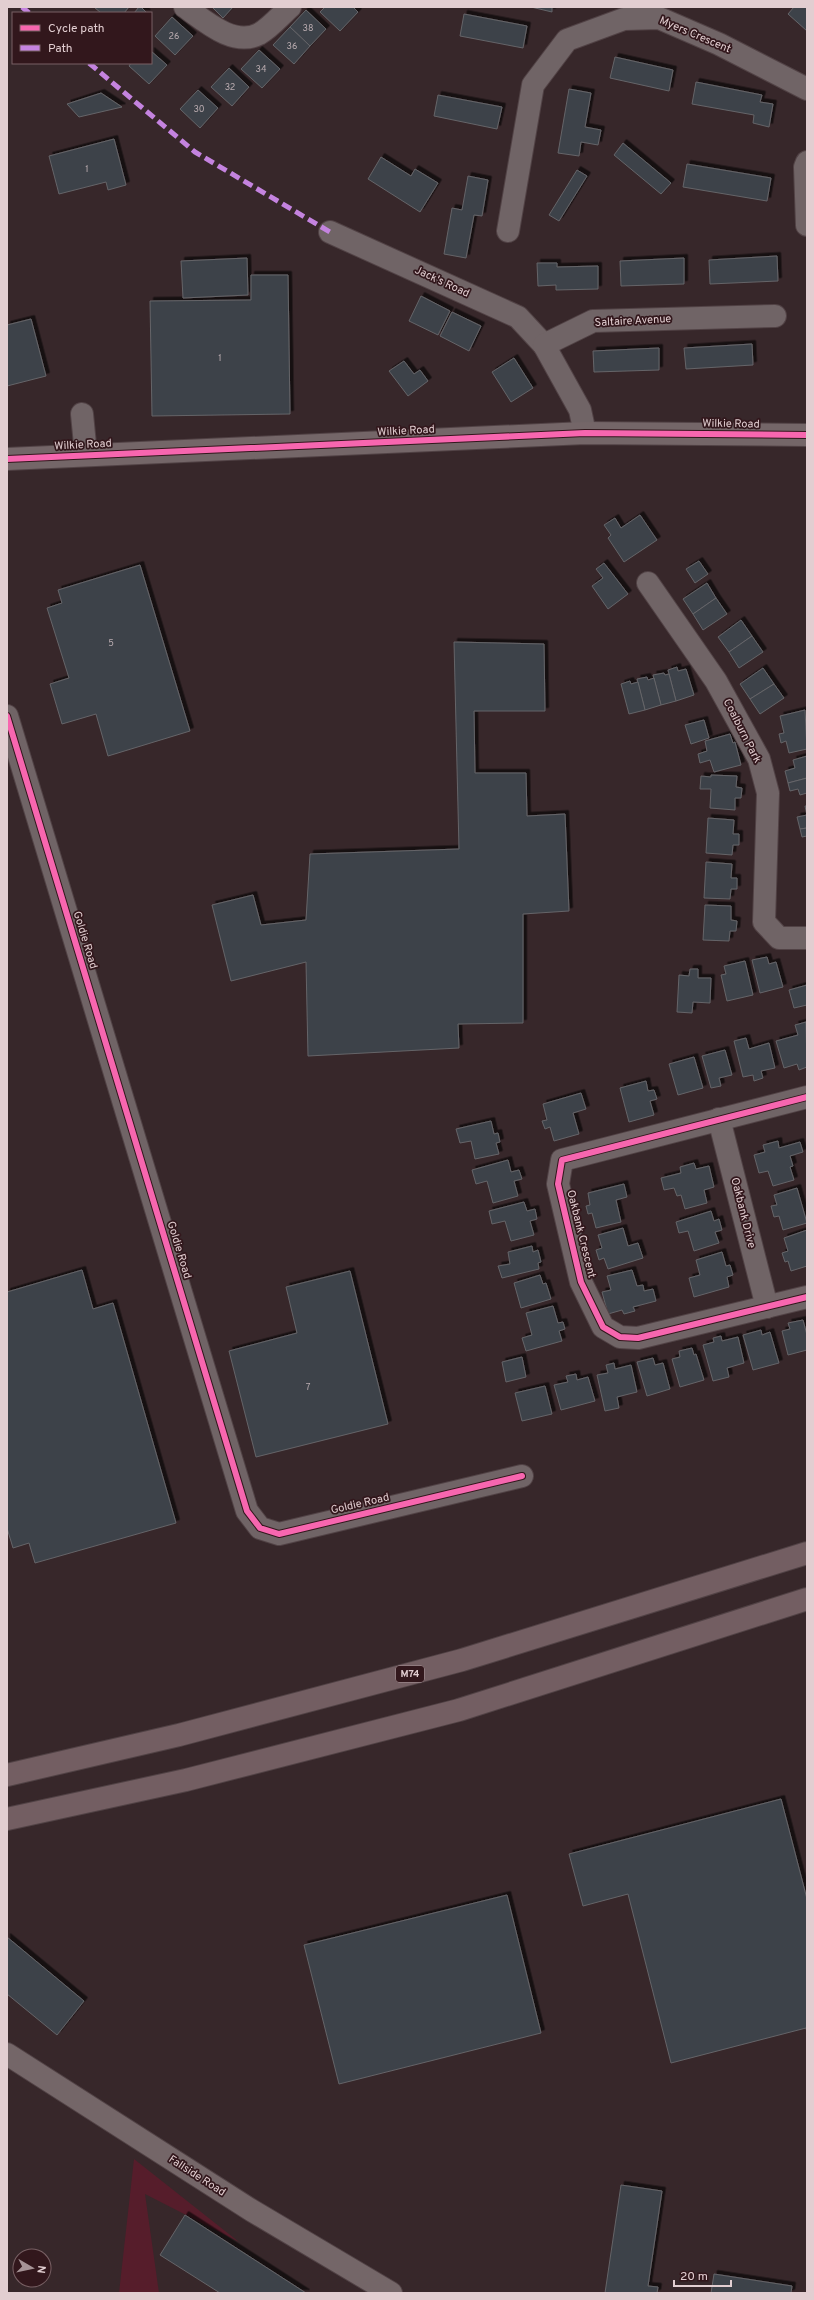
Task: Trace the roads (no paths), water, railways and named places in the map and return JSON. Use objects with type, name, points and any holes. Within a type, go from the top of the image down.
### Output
[{"type":"highway","name":"M74","points":[[7,1775],[179,1736],[462,1660],[807,1552]]},
{"type":"highway","points":[[7,1819],[186,1780],[459,1710],[807,1599]]},
{"type":"street","points":[[185,7],[219,30],[242,38],[260,34],[290,7]]},
{"type":"street","name":"Myers Crescent","points":[[508,231],[533,85],[567,40],[624,19],[659,18],[719,44],[807,89]]},
{"type":"street","points":[[807,162],[805,167],[807,225]]},
{"type":"street","name":"Jack's Road","points":[[330,232],[518,317],[544,345]]},
{"type":"street","name":"Saltaire Avenue","points":[[544,345],[593,321],[775,316]]},
{"type":"street","points":[[544,345],[580,410],[585,433]]},
{"type":"street","points":[[82,414],[86,455]]},
{"type":"street","name":"Wilkie Road","points":[[7,459],[585,433],[807,435]]},
{"type":"street","name":"Coalburn Park","points":[[648,583],[716,681],[759,759],[768,793],[764,922],[779,938],[807,938]]},
{"type":"street","name":"Goldie Road","points":[[7,716],[247,1510],[260,1528],[278,1534],[522,1476]]},
{"type":"street","name":"Oakbank Crescent","points":[[807,1097],[562,1160],[558,1184],[581,1282],[603,1327],[620,1337],[638,1338],[807,1297]]},
{"type":"street","name":"Oakbank Drive","points":[[720,1119],[767,1307]]},
{"type":"street","name":"Fallside Road","points":[[7,2054],[251,2210],[391,2293]]}]
